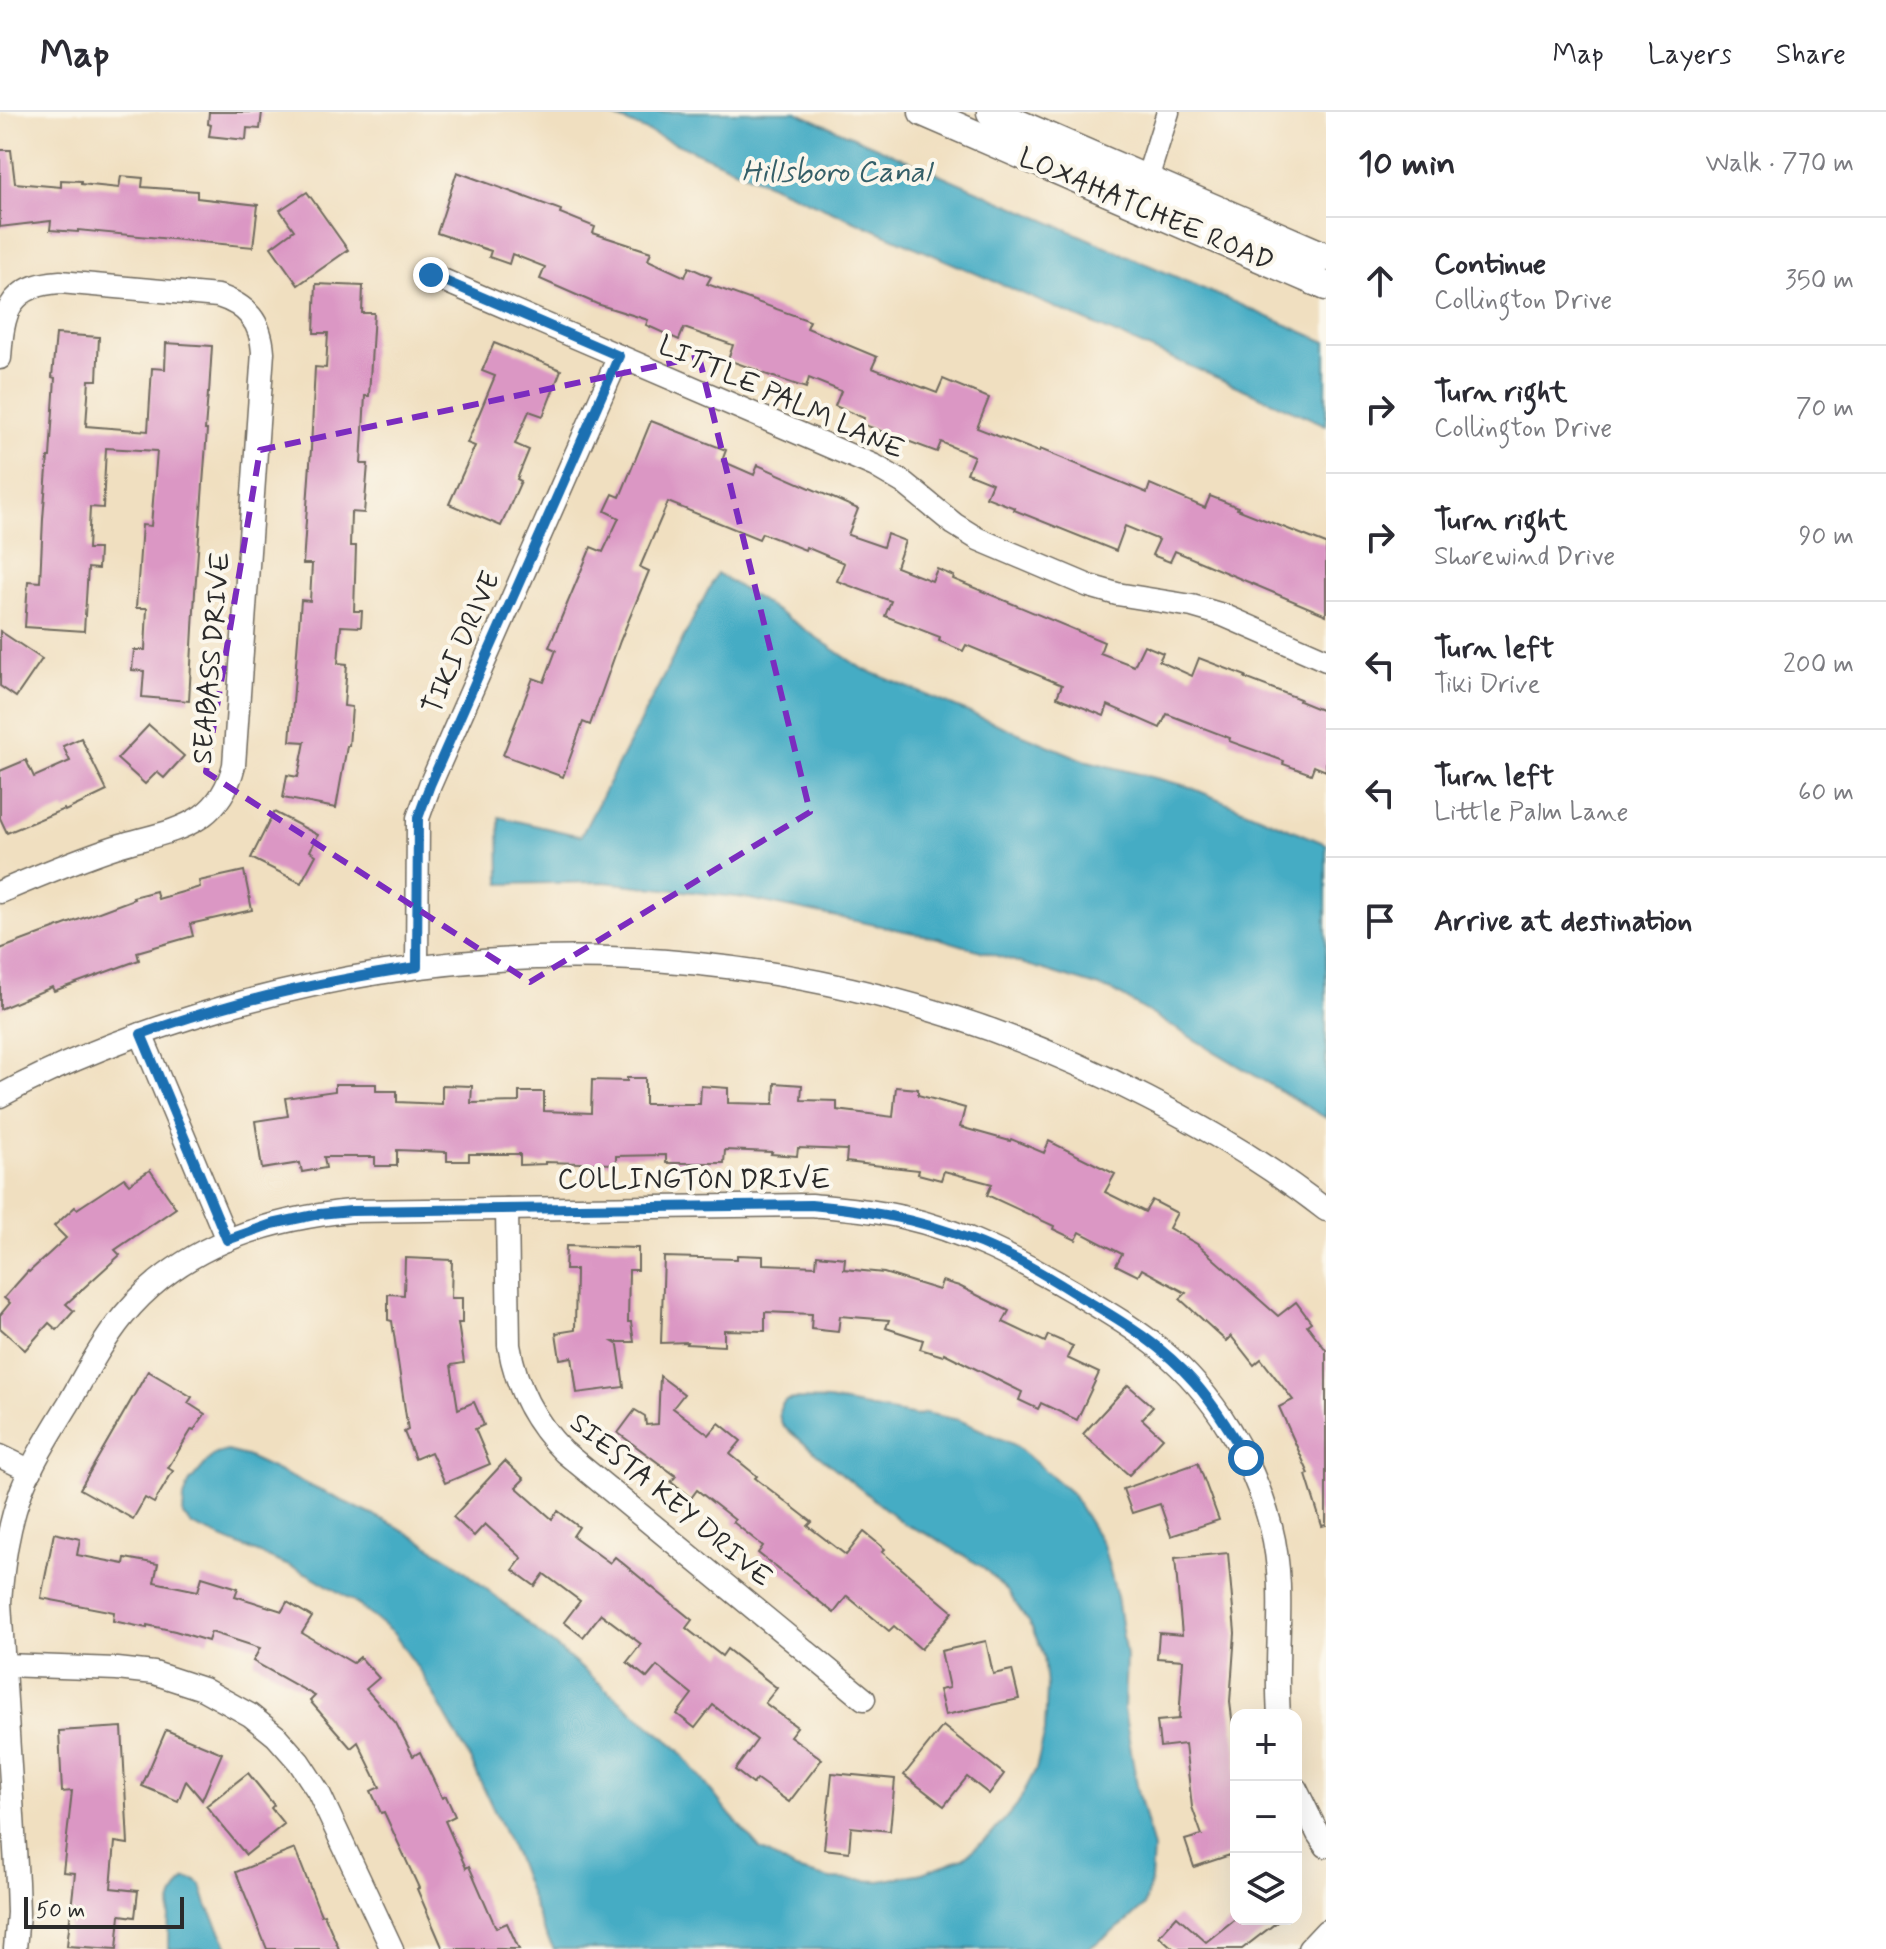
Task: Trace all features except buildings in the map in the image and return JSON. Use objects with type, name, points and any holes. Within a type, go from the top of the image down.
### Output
[{"type":"main road","name":"LOXAHATCHEE ROAD","points":[[923,112],[1326,286]]},
{"type":"main road","name":"LOXAHATCHEE ROAD","points":[[991,112],[1326,257]]},
{"type":"street","points":[[1147,179],[1168,112]]},
{"type":"street","name":"LITTLE PALM LANE","points":[[431,275],[875,466],[904,483],[954,524],[978,539],[1089,586],[1223,615],[1326,660]]},
{"type":"street","name":"SEABASS DRIVE","points":[[0,358],[2,328],[7,312],[16,299],[28,289],[44,283],[60,282],[218,296],[233,300],[247,310],[258,329],[262,336],[263,352],[234,765],[230,779],[215,804],[192,822],[104,851],[0,892]]},
{"type":"street","name":"TIKI DRIVE","points":[[417,967],[418,818],[619,356]]},
{"type":"street","points":[[0,1096],[88,1055],[180,1020],[274,993],[351,976],[484,960],[582,957],[661,960],[739,968],[817,981],[969,1021],[1028,1043],[1115,1081],[1185,1117],[1252,1158],[1326,1210]]},
{"type":"street","points":[[141,1034],[227,1240]]},
{"type":"street","name":"COLLINGTON DRIVE","points":[[15,1949],[18,1913],[7,1834],[0,1602],[10,1526],[31,1471],[104,1343],[125,1314],[150,1288],[179,1265],[227,1240],[272,1224],[319,1214],[351,1211],[811,1205],[902,1217],[955,1233],[1006,1254],[1124,1322],[1161,1350],[1194,1382],[1223,1418],[1246,1458],[1272,1531],[1279,1576],[1278,1709]]},
{"type":"street","name":"SIESTA KEY DRIVE","points":[[507,1209],[509,1345],[522,1394],[540,1426],[564,1452],[864,1699]]},
{"type":"street","points":[[0,1456],[31,1471]]},
{"type":"street","points":[[4,1665],[154,1673],[203,1689],[250,1715],[276,1736],[299,1762],[318,1791],[392,1949]]},
{"type":"street","points":[[1302,1802],[1326,1846]]},
{"type":"street","points":[[1309,1949],[1326,1931]]},
{"type":"highlighted area","points":[[699,357],[810,812],[530,982],[206,772],[260,450]]},
{"type":"water","name":"Hillsboro Canal","points":[[603,112],[796,112],[1326,342],[1326,425]]},
{"type":"water","points":[[717,573],[861,668],[1084,760],[1187,786],[1326,844],[1326,1118],[1113,991],[938,938],[745,898],[604,882],[500,884],[499,817],[581,836]]},
{"type":"water","points":[[828,1400],[959,1420],[1015,1445],[1071,1493],[1103,1545],[1117,1597],[1126,1657],[1124,1710],[1137,1786],[1153,1849],[1151,1881],[1144,1906],[1088,1949],[554,1949],[470,1759],[422,1674],[394,1634],[355,1602],[308,1574],[193,1526],[183,1516],[189,1483],[213,1455],[227,1451],[246,1456],[396,1526],[453,1561],[678,1749],[760,1849],[796,1870],[830,1879],[880,1881],[922,1873],[963,1858],[992,1834],[1017,1805],[1036,1769],[1045,1731],[1047,1687],[1044,1656],[1032,1628],[1008,1592],[984,1568],[933,1537],[904,1524],[784,1427],[780,1417],[781,1407],[785,1401]]},
{"type":"water","points":[[186,1879],[195,1880],[201,1885],[207,1905],[229,1949],[168,1949],[171,1903]]},
{"type":"route","points":[[431,275],[619,356],[418,818],[417,967],[351,976],[274,993],[141,1034],[227,1240],[272,1224],[351,1211],[811,1205],[902,1217],[955,1233],[1006,1254],[1124,1322],[1161,1350],[1194,1382],[1223,1418],[1246,1458]]}]
